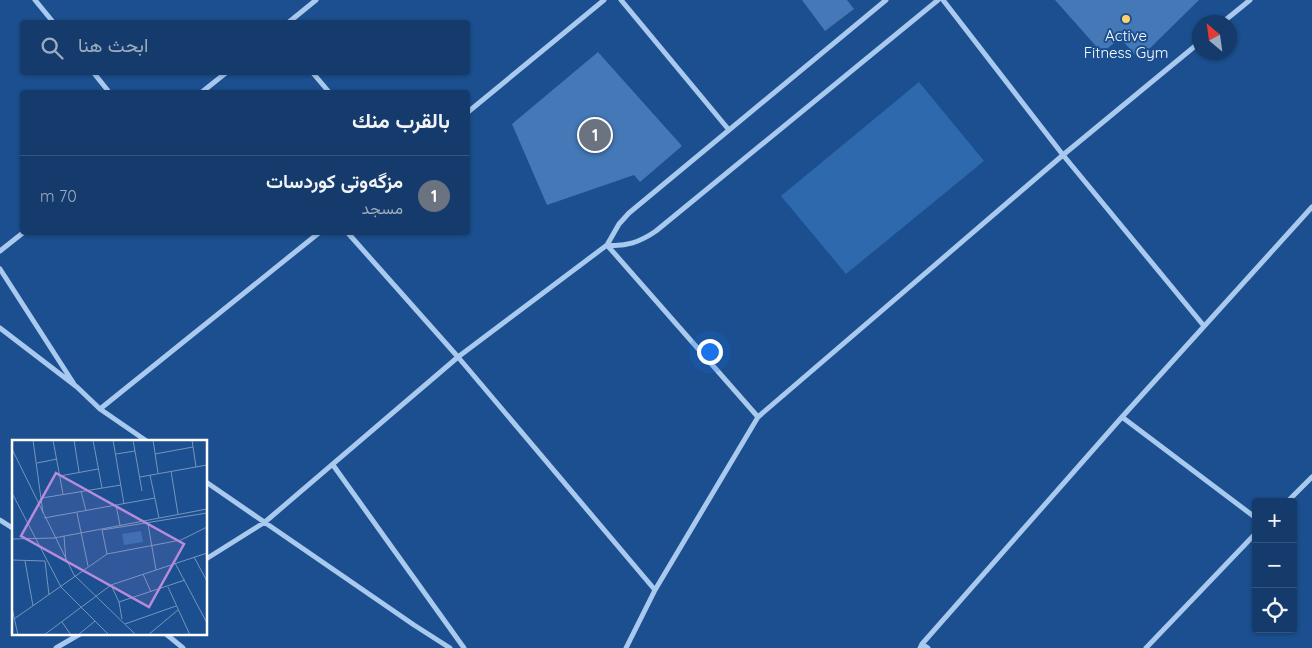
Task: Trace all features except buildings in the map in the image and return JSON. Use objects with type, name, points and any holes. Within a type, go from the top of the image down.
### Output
[{"type":"street","points":[[43,0],[36,2],[51,20]]},
{"type":"street","points":[[291,20],[316,0]]},
{"type":"street","points":[[470,110],[604,0]]},
{"type":"street","points":[[621,0],[729,130]]},
{"type":"street","points":[[208,558],[265,522],[458,357],[607,245],[619,224],[629,212],[886,0]]},
{"type":"street","points":[[607,245],[631,244],[644,239],[656,231],[938,0]]},
{"type":"street","points":[[943,0],[1063,155],[1204,326]]},
{"type":"street","points":[[1232,15],[1250,0]]},
{"type":"street","points":[[626,648],[655,590],[758,417],[1063,155],[1192,49]]},
{"type":"street","points":[[95,75],[107,90]]},
{"type":"street","points":[[204,90],[223,75]]},
{"type":"street","points":[[315,75],[328,90]]},
{"type":"street","points":[[928,648],[921,646],[1122,417],[1312,207]]},
{"type":"street","points":[[0,251],[20,235]]},
{"type":"street","points":[[100,409],[316,235]]},
{"type":"street","points":[[350,235],[458,357],[655,590]]},
{"type":"street","points":[[607,245],[758,417]]},
{"type":"street","points":[[0,269],[77,388]]},
{"type":"street","points":[[0,328],[77,388],[100,409],[145,440]]},
{"type":"street","points":[[1122,417],[1252,515]]},
{"type":"street","points":[[334,464],[464,648]]},
{"type":"street","points":[[1291,498],[1312,477]]},
{"type":"street","points":[[208,483],[450,648]]},
{"type":"street","points":[[0,520],[12,528]]},
{"type":"street","points":[[1146,648],[1252,537]]},
{"type":"street","points":[[56,648],[77,636]]},
{"type":"street","points":[[168,636],[183,648]]},
{"type":"shaded area","points":[[919,82],[984,161],[846,274],[781,196]]},
{"type":"place","name":"Active Fitness Gym","points":[[1126,19]]},
{"type":"place","name":"مزگەوتی كوردسات","points":[[595,135]]}]
